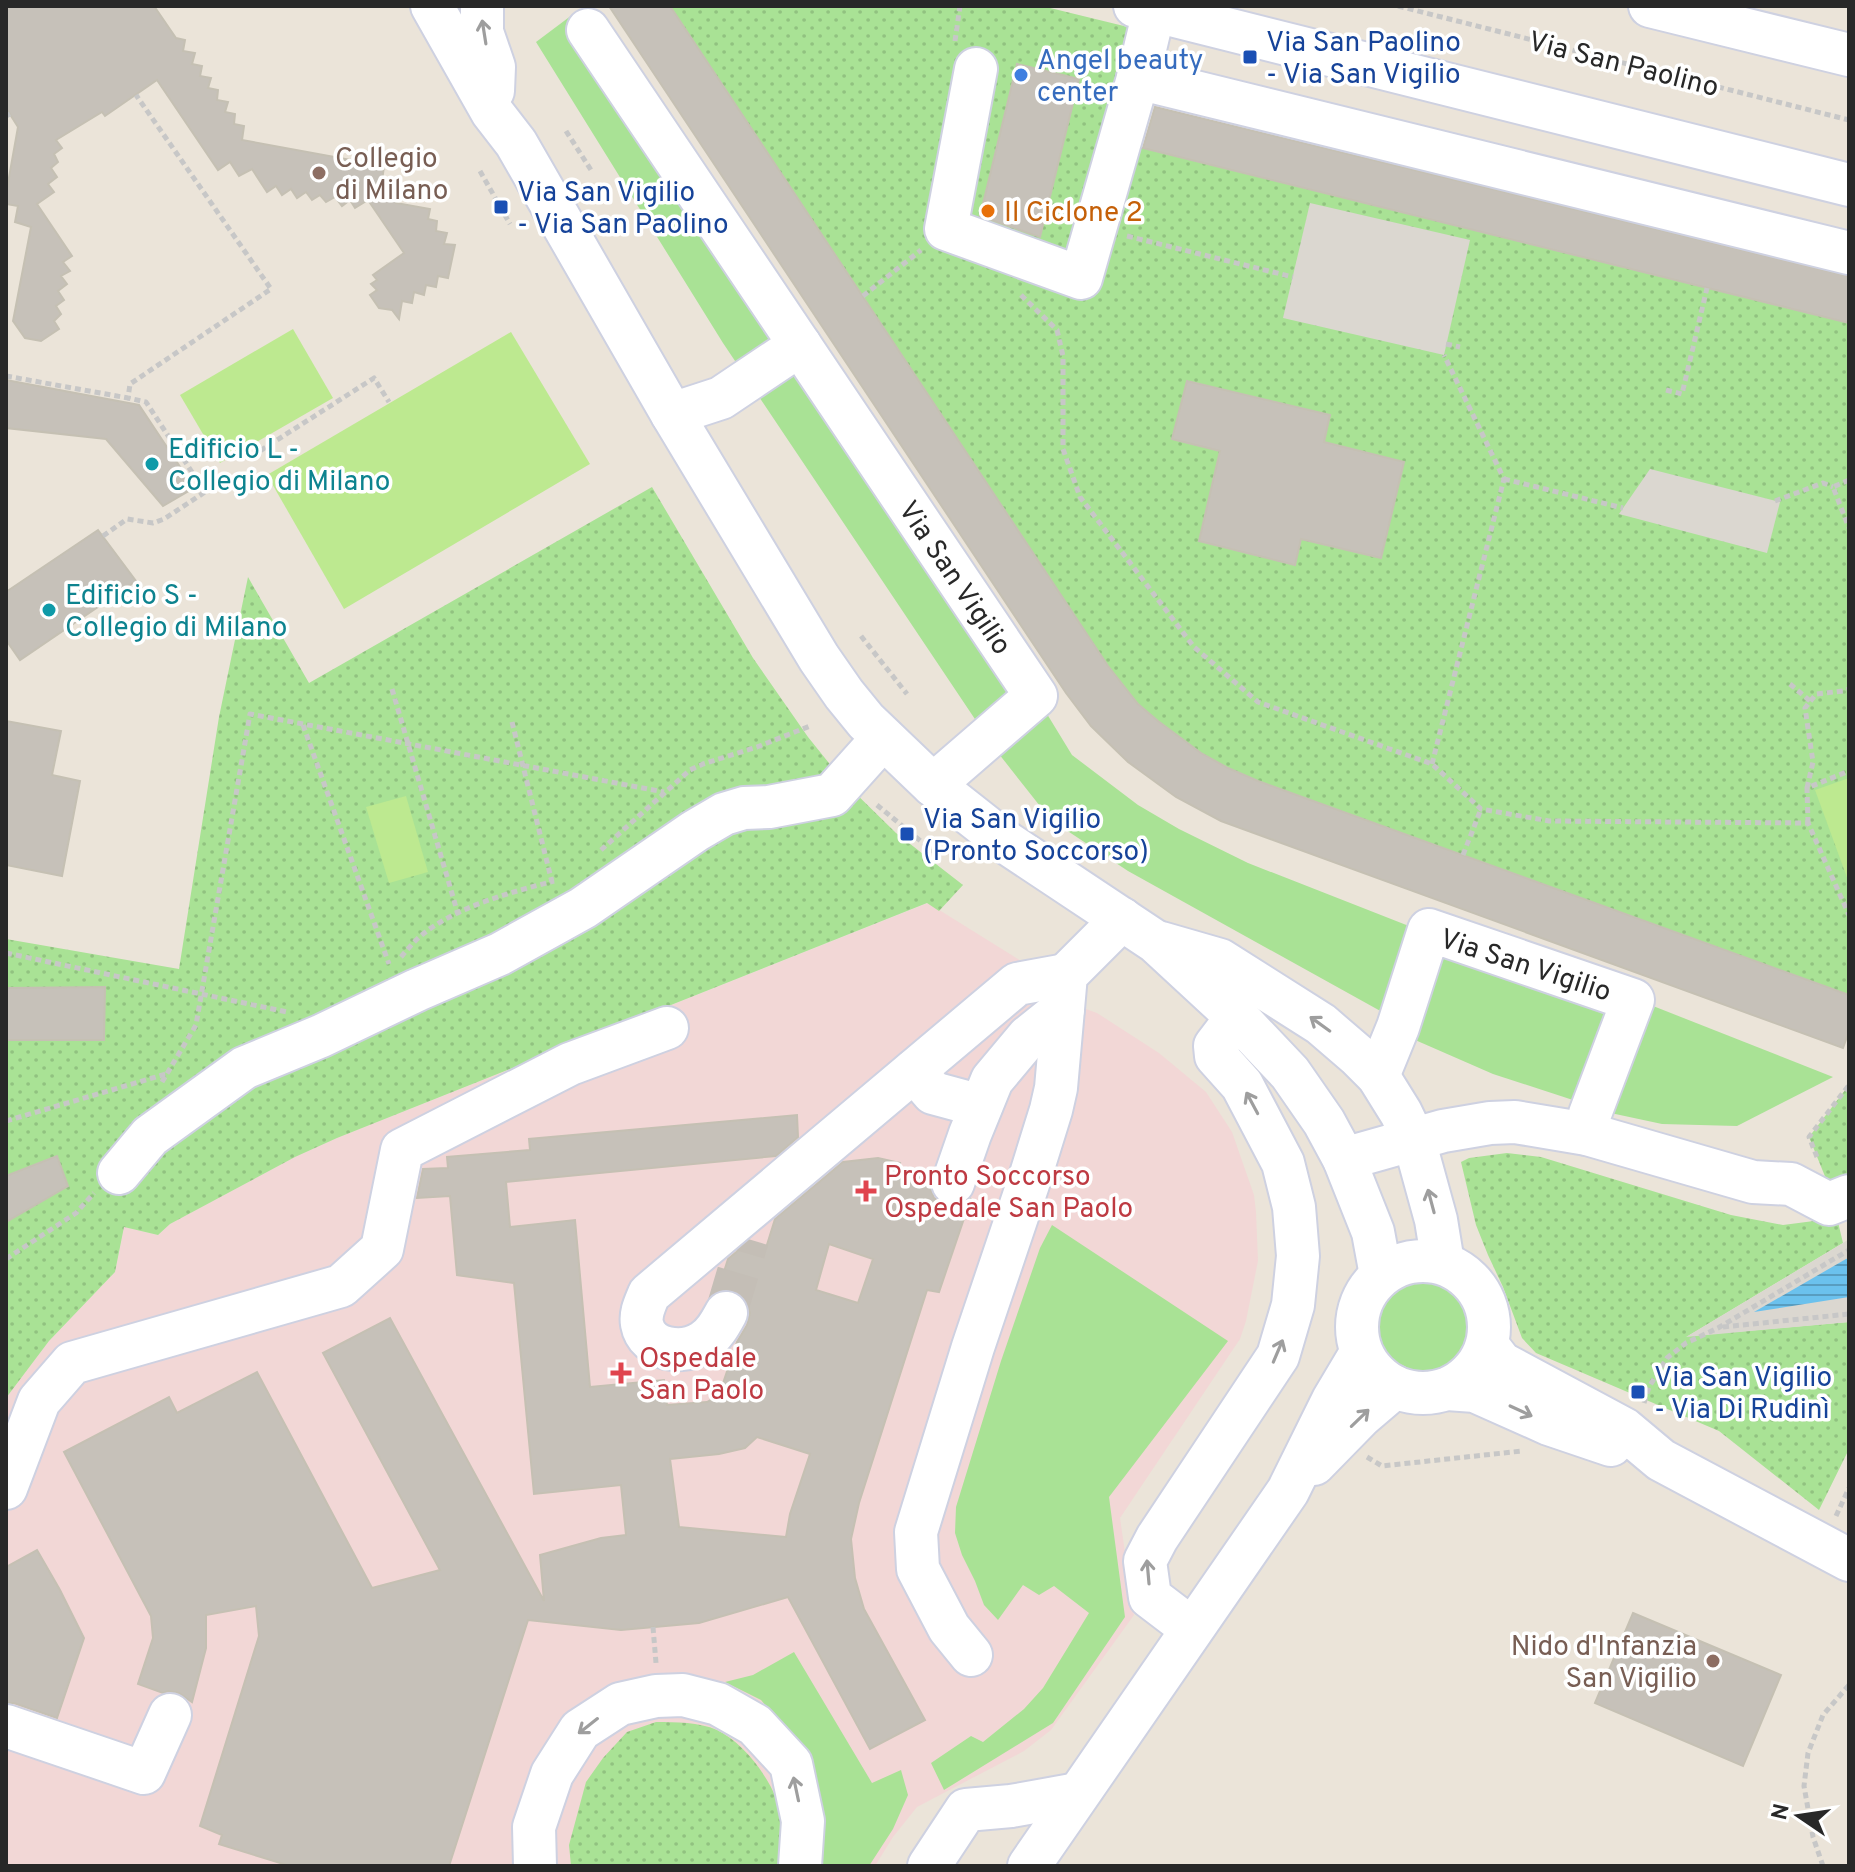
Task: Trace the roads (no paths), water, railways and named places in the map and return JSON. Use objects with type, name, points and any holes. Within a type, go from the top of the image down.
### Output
[{"type":"street","points":[[432,6],[492,112],[516,143],[672,414],[819,658],[844,694],[883,738],[933,785],[1004,841],[1139,931],[1237,1017],[1290,1073],[1324,1122],[1344,1159],[1373,1232],[1381,1275]]},
{"type":"street","points":[[482,6],[482,32],[494,67],[492,112]]},
{"type":"street","points":[[1650,6],[1849,55]]},
{"type":"street","points":[[976,69],[946,229],[1081,278],[1138,78],[1145,8],[1832,180],[1798,241]]},
{"type":"street","name":"Via San Vigilio","points":[[588,30],[1036,696],[933,785]]},
{"type":"street","points":[[1365,133],[1381,67]]},
{"type":"street","points":[[1138,78],[1849,253]]},
{"type":"street","points":[[672,414],[721,398],[800,345]]},
{"type":"street","points":[[111,1178],[150,1136],[244,1068],[500,954],[583,908],[724,814],[744,808],[769,807],[832,795],[883,738]]},
{"type":"street","name":"Via San Vigilio","points":[[1378,1076],[1398,1027],[1429,930],[1633,1000],[1590,1114],[1587,1134]]},
{"type":"street","points":[[953,1183],[992,1080],[1065,992],[1139,931]]},
{"type":"street","points":[[1139,931],[1220,960],[1321,1024],[1378,1076],[1414,1140],[1436,1220],[1443,1263]]},
{"type":"street","points":[[726,1313],[714,1333],[702,1343],[687,1349],[660,1347],[645,1333],[642,1322],[642,1310],[649,1294],[760,1200],[857,1136],[914,1071],[1017,984],[1065,992]]},
{"type":"street","points":[[971,1655],[949,1628],[918,1569],[916,1532],[1051,1110],[1065,992]]},
{"type":"street","points":[[1192,1629],[1150,1597],[1145,1561],[1157,1538],[1278,1356],[1293,1305],[1298,1256],[1294,1207],[1283,1163],[1242,1085],[1216,1056],[1215,1046],[1237,1017]]},
{"type":"street","points":[[6,1488],[39,1401],[72,1363],[341,1286],[382,1249],[402,1150],[570,1064],[667,1028]]},
{"type":"street","points":[[914,1071],[933,1093],[981,1106]]},
{"type":"street","points":[[1344,1159],[1443,1131],[1515,1122],[1587,1134],[1753,1182],[1791,1184],[1829,1204],[1842,1199]]},
{"type":"street","points":[[748,1239],[760,1200]]},
{"type":"street","points":[[1447,1389],[1461,1381],[1483,1357],[1487,1345],[1488,1316],[1480,1293],[1464,1274],[1443,1263],[1413,1261],[1381,1275],[1367,1292],[1358,1315],[1361,1353],[1378,1375],[1395,1387],[1422,1393],[1447,1389],[1475,1391],[1549,1424],[1661,1460],[1841,1542]]},
{"type":"street","points":[[1487,1345],[1501,1363],[1624,1429],[1661,1460]]},
{"type":"street","points":[[1029,1866],[1288,1491],[1333,1400],[1361,1353]]},
{"type":"street","points":[[1288,1491],[1361,1416],[1395,1387]]},
{"type":"street","points":[[535,1866],[534,1827],[552,1774],[580,1730],[620,1704],[656,1696],[683,1695],[718,1704],[755,1725],[791,1764],[803,1821],[800,1866]]},
{"type":"street","points":[[6,1726],[144,1773],[170,1715]]},
{"type":"street","points":[[929,1866],[966,1810],[1011,1806],[1078,1794]]},
{"type":"water","points":[[1849,1258],[1849,1297],[1754,1312],[1846,1259]]},
{"type":"tunnel","points":[[726,1313],[748,1239]]},
{"type":"place","name":"Via San Paolino - Via San Vigilio","points":[[1250,57]]},
{"type":"place","name":"Angel beauty center","points":[[1021,75]]},
{"type":"place","name":"Collegio di Milano","points":[[319,173]]},
{"type":"place","name":"Via San Vigilio - Via San Paolino","points":[[501,207]]},
{"type":"place","name":"Il Ciclone 2","points":[[988,211]]},
{"type":"place","name":"Edificio L - Collegio di Milano","points":[[152,464]]},
{"type":"place","name":"Edificio S - Collegio di Milano","points":[[49,610]]},
{"type":"place","name":"Via San Vigilio (Pronto Soccorso)","points":[[907,834]]},
{"type":"place","name":"Pronto Soccorso Ospedale San Paolo","points":[[866,1191]]},
{"type":"place","name":"Ospedale San Paolo","points":[[621,1373]]},
{"type":"place","name":"Via San Vigilio - Via Di Rudinì","points":[[1638,1392]]},
{"type":"place","name":"Nido d'Infanzia San Vigilio","points":[[1713,1661]]}]
